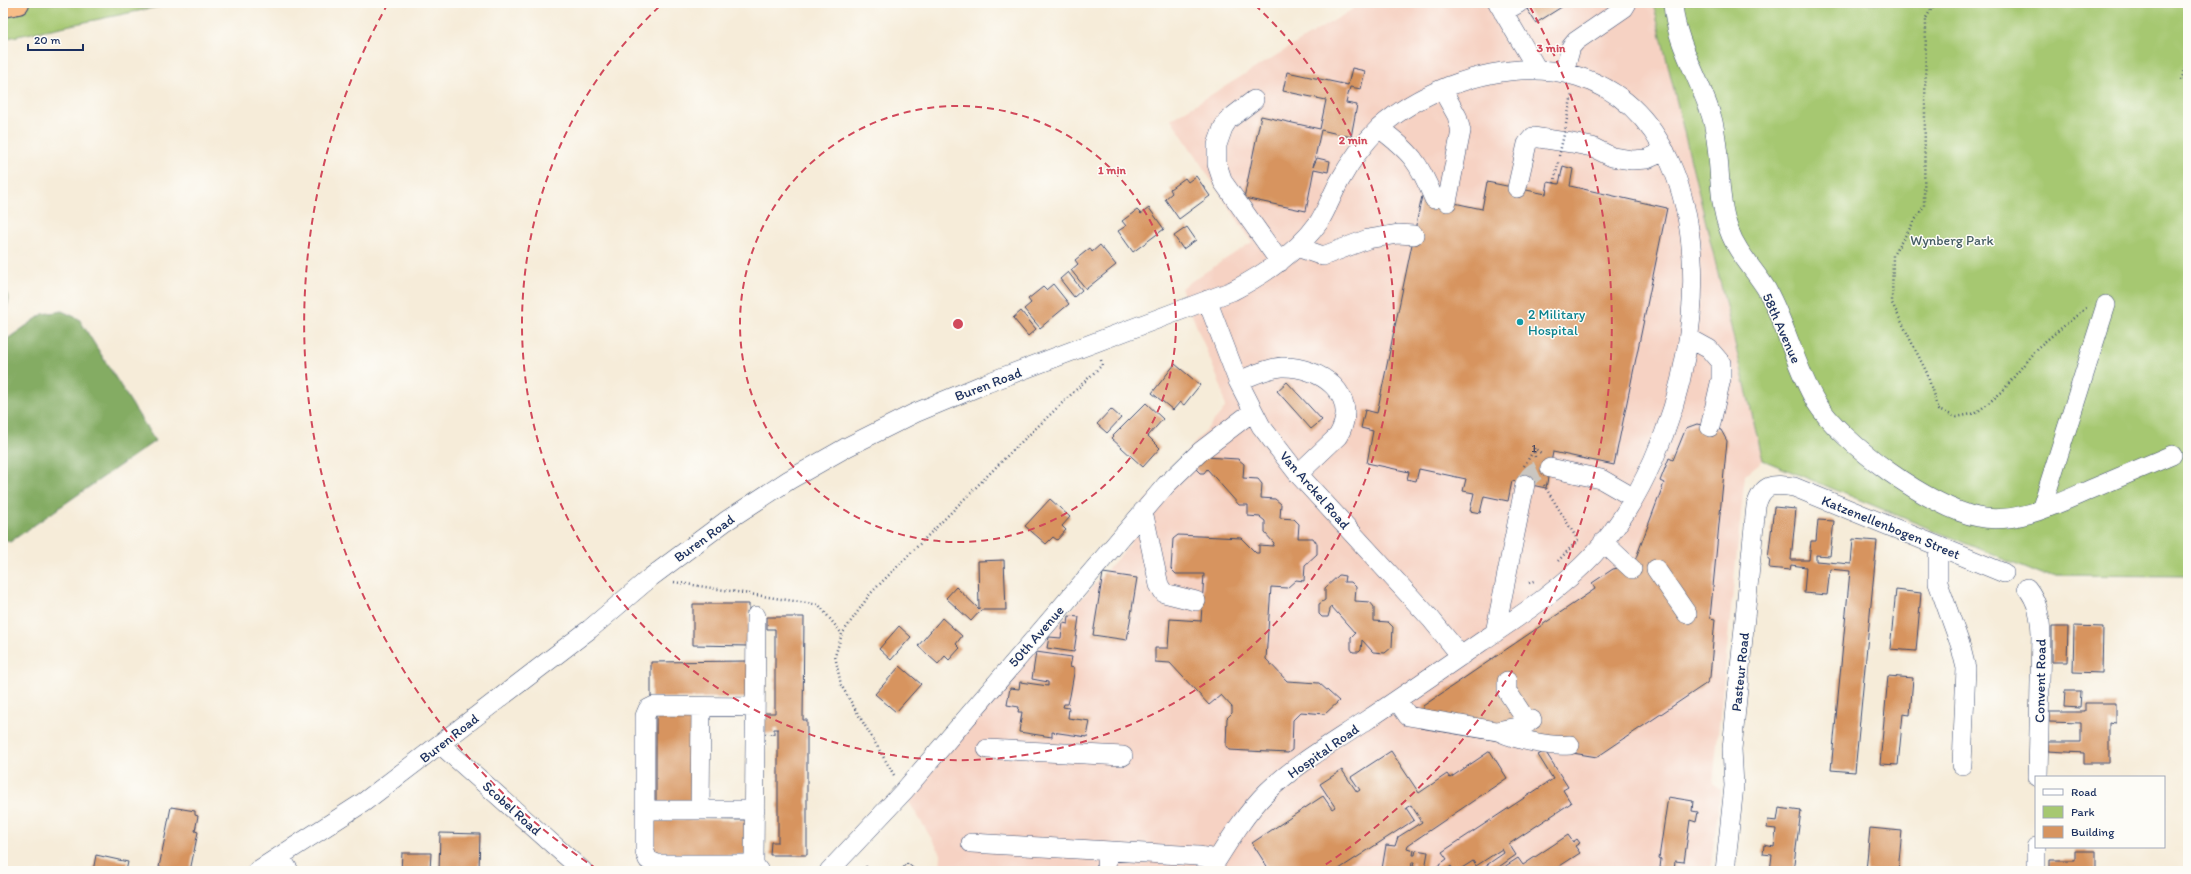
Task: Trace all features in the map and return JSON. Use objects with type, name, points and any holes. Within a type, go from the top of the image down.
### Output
[{"type":"highway","points":[[3,6],[18,3]]},
{"type":"street","points":[[1564,72],[1571,47],[1576,41],[1624,8],[1627,3]]},
{"type":"street","name":"58th Avenue","points":[[1672,3],[1673,16],[1680,38],[1701,86],[1712,120],[1728,229],[1737,248],[1766,290],[1788,335],[1801,370],[1817,402],[1846,436],[1910,485],[1944,506],[1979,517],[2010,518],[2041,510],[2172,455]]},
{"type":"street","points":[[1507,6],[1537,69]]},
{"type":"street","name":"Buren Road","points":[[257,871],[284,864],[441,745],[590,629],[651,577],[726,521],[789,480],[847,447],[915,413],[987,383],[1098,343],[1232,291],[1254,280],[1280,262],[1297,247],[1320,220],[1340,180],[1356,154],[1379,128],[1409,106],[1442,89],[1472,78],[1502,71],[1537,69],[1564,72],[1592,81],[1624,101],[1638,113],[1656,134],[1665,151]]},
{"type":"street","points":[[1379,128],[1403,146],[1416,160],[1440,200],[1460,139],[1457,116],[1442,89]]},
{"type":"street","points":[[1254,100],[1228,120],[1223,128],[1217,145],[1217,164],[1223,182],[1280,262]]},
{"type":"street","points":[[1518,188],[1527,144],[1533,137],[1538,136],[1592,147],[1612,156],[1632,160],[1647,159],[1665,151]]},
{"type":"street","name":"Hospital Road","points":[[1214,865],[1252,808],[1267,792],[1308,760],[1541,602],[1580,568],[1621,520],[1634,498],[1664,433],[1684,364],[1689,338],[1693,265],[1678,179],[1665,151]]},
{"type":"street","points":[[1297,247],[1323,256],[1368,238],[1398,234],[1414,235]]},
{"type":"street","name":"Van Arckel Road","points":[[1207,300],[1238,382],[1252,412],[1298,474],[1431,619],[1461,656]]},
{"type":"street","points":[[2041,510],[2106,305]]},
{"type":"street","points":[[1689,338],[1709,349],[1721,363],[1721,379],[1710,427]]},
{"type":"street","points":[[1238,382],[1268,369],[1291,367],[1301,368],[1320,374],[1335,388],[1344,407],[1342,429],[1338,436],[1298,474]]},
{"type":"street","name":"50th Avenue","points":[[829,871],[904,791],[1143,511],[1201,451],[1252,412]]},
{"type":"street","points":[[1550,468],[1601,479],[1618,487],[1634,498]]},
{"type":"street","points":[[1495,633],[1525,484]]},
{"type":"street","name":"Katzenellenbogen Street","points":[[1777,484],[1794,487],[2004,573]]},
{"type":"street","name":"Pasteur Road","points":[[1725,871],[1734,786],[1732,749],[1756,506],[1760,493],[1770,486],[1777,484]]},
{"type":"street","points":[[1143,511],[1159,585],[1164,593],[1196,601]]},
{"type":"street","points":[[1603,542],[1632,569]]},
{"type":"street","points":[[1938,546],[1940,590],[1960,644],[1966,668],[1962,765]]},
{"type":"street","points":[[1656,569],[1687,614]]},
{"type":"street","name":"Convent Road","points":[[2027,588],[2035,599],[2040,615],[2041,634],[2038,776]]},
{"type":"street","points":[[755,707],[654,706],[646,712],[645,852],[646,856],[652,862],[756,868],[756,616]]},
{"type":"street","points":[[1497,731],[1512,729],[1530,721],[1507,691],[1507,681]]},
{"type":"street","points":[[1397,700],[1408,716],[1497,731],[1516,738],[1558,745],[1570,745]]},
{"type":"street","points":[[700,810],[701,707]]},
{"type":"street","name":"Scobel Road","points":[[441,745],[583,871]]},
{"type":"street","points":[[987,749],[1123,756]]},
{"type":"street","points":[[645,810],[755,810]]},
{"type":"street","points":[[971,843],[1107,851],[1214,865]]},
{"type":"street","points":[[2036,848],[2036,871]]},
{"type":"street","points":[[1106,871],[1107,851]]},
{"type":"path","points":[[1934,3],[1926,18],[1924,206],[1893,255],[1892,303],[1927,373],[1938,410],[1957,417],[1976,413],[2002,392],[2037,348],[2084,308],[2106,305]]},
{"type":"path","points":[[2181,80],[2188,62]]},
{"type":"path","points":[[1554,183],[1573,89]]},
{"type":"path","points":[[904,791],[841,686],[835,656],[842,634],[870,594],[1011,452],[1102,365],[1098,343]]},
{"type":"path","points":[[1552,567],[1578,540]]},
{"type":"path","points":[[1529,583],[1542,577]]},
{"type":"shaded area","points":[[1363,3],[1653,3],[1763,460],[1745,475],[1713,783],[1721,790],[1710,871],[940,871],[941,854],[906,797],[1131,543],[1119,531],[1225,408],[1222,389],[1181,288],[1252,242],[1171,119]]},
{"type":"green space","points":[[3,3],[177,3],[3,39]]},
{"type":"green space","name":"Wynberg Park","points":[[1653,3],[2188,3],[2188,576],[2042,575],[1763,460]]},
{"type":"green space","points":[[3,286],[9,299],[6,312],[3,314]]},
{"type":"green space","points":[[62,311],[79,319],[155,441],[10,542],[3,539],[3,342],[43,314]]},
{"type":"building","points":[[1537,3],[1568,3],[1536,23],[1527,9]]},
{"type":"building","points":[[1352,68],[1365,71],[1361,89],[1350,87],[1346,103],[1357,105],[1351,137],[1321,130],[1313,167],[1317,158],[1330,161],[1328,172],[1314,169],[1306,211],[1244,198],[1261,116],[1320,129],[1326,100],[1283,91],[1287,72],[1348,85]]},
{"type":"building","name":"2 Military Hospital","points":[[1563,166],[1573,169],[1570,186],[1667,208],[1614,465],[1553,452],[1546,488],[1512,481],[1508,501],[1484,496],[1480,513],[1470,511],[1474,493],[1463,491],[1466,479],[1419,469],[1416,481],[1407,479],[1409,472],[1367,463],[1373,431],[1361,428],[1365,410],[1377,413],[1422,196],[1482,209],[1487,182],[1546,194],[1548,182],[1559,184]]},
{"type":"building","points":[[1196,176],[1210,196],[1179,219],[1165,199],[1172,193],[1170,189],[1185,178],[1188,182]]},
{"type":"building","points":[[1149,208],[1164,229],[1133,252],[1118,231],[1126,226],[1122,221],[1137,210],[1141,214]]},
{"type":"building","points":[[1187,227],[1196,240],[1183,249],[1174,236]]},
{"type":"building","points":[[1100,245],[1116,265],[1086,289],[1071,270],[1078,264],[1075,260],[1090,248],[1092,252]]},
{"type":"building","points":[[1068,272],[1082,290],[1074,297],[1060,279]]},
{"type":"building","points":[[1053,284],[1069,304],[1040,328],[1024,309],[1031,303],[1028,299],[1043,287],[1046,290]]},
{"type":"building","points":[[1021,311],[1036,329],[1028,336],[1013,318]]},
{"type":"building","points":[[1175,364],[1200,385],[1184,405],[1180,402],[1173,410],[1152,393]]},
{"type":"building","points":[[1287,382],[1322,420],[1311,429],[1277,391]]},
{"type":"building","points":[[1146,403],[1163,419],[1148,436],[1160,448],[1143,467],[1111,438]]},
{"type":"building","points":[[1111,409],[1121,418],[1107,433],[1097,424]]},
{"type":"building","points":[[1697,424],[1721,430],[1727,441],[1710,618],[1715,619],[1710,677],[1707,683],[1597,757],[1420,728],[1423,706],[1595,589],[1592,583],[1613,569],[1618,568],[1631,571],[1664,483],[1660,481],[1669,458],[1673,460],[1686,428]]},
{"type":"building","points":[[1205,457],[1238,459],[1244,464],[1243,478],[1258,479],[1262,484],[1261,498],[1275,499],[1281,504],[1280,518],[1294,519],[1299,524],[1298,538],[1313,538],[1317,544],[1317,554],[1305,565],[1304,581],[1296,580],[1287,588],[1271,587],[1266,659],[1287,681],[1319,683],[1339,701],[1325,714],[1301,712],[1293,720],[1292,750],[1288,753],[1229,750],[1226,746],[1227,718],[1232,713],[1232,707],[1221,695],[1209,705],[1170,663],[1155,662],[1155,648],[1168,648],[1170,619],[1201,621],[1204,574],[1176,574],[1171,569],[1173,539],[1178,535],[1241,538],[1256,553],[1259,553],[1259,545],[1273,546],[1274,543],[1265,533],[1265,521],[1260,517],[1248,516],[1248,505],[1239,505],[1207,469],[1204,473],[1200,473],[1196,469],[1196,465]]},
{"type":"building","points":[[1050,499],[1070,517],[1062,526],[1066,530],[1057,540],[1053,537],[1046,544],[1025,526]]},
{"type":"building","points":[[1774,507],[1796,509],[1791,560],[1809,560],[1811,541],[1816,541],[1818,520],[1834,521],[1830,556],[1816,555],[1816,561],[1851,564],[1853,539],[1877,541],[1855,772],[1831,770],[1850,571],[1830,569],[1827,595],[1804,593],[1806,567],[1791,565],[1790,570],[1769,568],[1770,559],[1768,559]]},
{"type":"building","points":[[1004,560],[1006,610],[981,610],[971,621],[946,598],[956,587],[979,609],[978,561]]},
{"type":"building","points":[[1103,573],[1137,578],[1127,640],[1093,635]]},
{"type":"building","points":[[1339,575],[1345,576],[1344,582],[1351,582],[1356,587],[1355,601],[1370,602],[1374,607],[1374,621],[1388,622],[1393,627],[1392,647],[1385,653],[1373,652],[1362,640],[1361,650],[1359,652],[1353,652],[1351,649],[1351,637],[1355,633],[1331,606],[1328,617],[1322,617],[1319,614],[1319,604],[1325,600],[1325,588]]},
{"type":"building","points":[[1896,590],[1921,593],[1916,651],[1890,649]]},
{"type":"building","points":[[693,604],[749,604],[749,646],[693,645]]},
{"type":"building","points":[[1069,616],[1079,617],[1074,652],[1047,648],[1049,637],[1061,638],[1063,623],[1068,624]]},
{"type":"building","points":[[767,617],[804,617],[803,720],[807,720],[807,855],[770,855],[771,842],[778,842],[778,729],[774,729],[774,734],[762,733],[762,713],[775,713],[775,629],[767,629]]},
{"type":"building","points":[[942,618],[962,636],[956,644],[960,648],[949,660],[945,656],[938,664],[918,646]]},
{"type":"building","points":[[899,626],[911,637],[891,660],[879,649]]},
{"type":"building","points":[[2074,626],[2103,627],[2102,673],[2073,672]]},
{"type":"building","points":[[2052,627],[2068,627],[2067,662],[2052,662]]},
{"type":"building","points":[[1036,652],[1072,657],[1070,667],[1074,668],[1074,673],[1070,696],[1068,704],[1064,704],[1063,707],[1069,708],[1068,718],[1090,721],[1087,737],[1052,732],[1052,737],[1019,732],[1022,712],[1018,712],[1019,707],[1007,705],[1010,688],[1019,689],[1020,682],[1048,686],[1048,682],[1032,679]]},
{"type":"building","points":[[749,661],[749,698],[651,698],[651,662]]},
{"type":"building","points":[[900,666],[921,684],[896,712],[875,694]]},
{"type":"building","points":[[1888,676],[1913,678],[1910,715],[1903,714],[1898,765],[1880,764]]},
{"type":"building","points":[[2065,691],[2081,691],[2080,708],[2064,707]]},
{"type":"building","points":[[2085,703],[2116,703],[2116,723],[2109,722],[2109,763],[2084,763],[2084,753],[2048,751],[2048,742],[2081,742],[2081,723],[2049,722],[2049,712],[2085,712]]},
{"type":"building","points":[[656,715],[693,715],[692,803],[656,803]]},
{"type":"building","points":[[1391,751],[1419,793],[1447,774],[1450,778],[1490,751],[1507,778],[1408,845],[1407,848],[1414,850],[1413,855],[1415,855],[1416,850],[1428,852],[1425,869],[1413,867],[1414,862],[1412,862],[1411,871],[1382,869],[1386,845],[1395,846],[1398,837],[1422,822],[1411,805],[1406,808],[1414,820],[1336,871],[1270,871],[1252,843],[1323,796],[1332,809],[1335,807],[1320,784],[1342,770],[1357,792],[1360,790],[1351,777]]},
{"type":"building","points":[[1545,751],[1568,787],[1563,790],[1571,803],[1509,844],[1516,855],[1493,871],[1478,871],[1504,853],[1502,849],[1476,866],[1473,861],[1457,871],[1454,871],[1451,866],[1447,869],[1448,871],[1439,871],[1436,867],[1447,859],[1442,852],[1553,779],[1538,755]]},
{"type":"building","points":[[1668,797],[1693,801],[1692,811],[1698,812],[1696,822],[1690,820],[1684,862],[1675,861],[1674,871],[1660,868],[1661,859],[1659,858]]},
{"type":"building","points":[[171,807],[195,811],[195,815],[198,816],[195,831],[198,832],[190,871],[159,867]]},
{"type":"building","points":[[1779,808],[1801,811],[1793,871],[1770,871],[1772,855],[1763,854],[1764,845],[1774,847],[1776,829],[1767,828],[1768,820],[1777,821]]},
{"type":"building","points":[[651,819],[749,820],[749,856],[651,855]]},
{"type":"building","points":[[1870,828],[1902,831],[1898,871],[1866,871]]},
{"type":"building","points":[[440,833],[480,834],[479,871],[439,871]]},
{"type":"building","points":[[1568,835],[1573,842],[1577,839],[1580,843],[1575,846],[1580,853],[1552,871],[1507,871],[1504,867],[1518,858],[1523,865]]},
{"type":"building","points":[[2075,851],[2096,851],[2096,871],[2050,870],[2050,860],[2075,860]]},
{"type":"building","points":[[402,853],[431,853],[430,871],[401,871]]},
{"type":"building","points":[[96,855],[128,862],[126,871],[93,871]]},
{"type":"building","points":[[907,863],[917,871],[900,871]]},
{"type":"building","points":[[866,866],[872,871],[861,871]]},
{"type":"building","points":[[1184,868],[1193,870],[1193,871],[1183,871]]},
{"type":"tunnel","points":[[1525,484],[1529,477],[1535,472],[1550,468]]},
{"type":"place","name":"2 Military Hospital","points":[[1520,322]]}]
